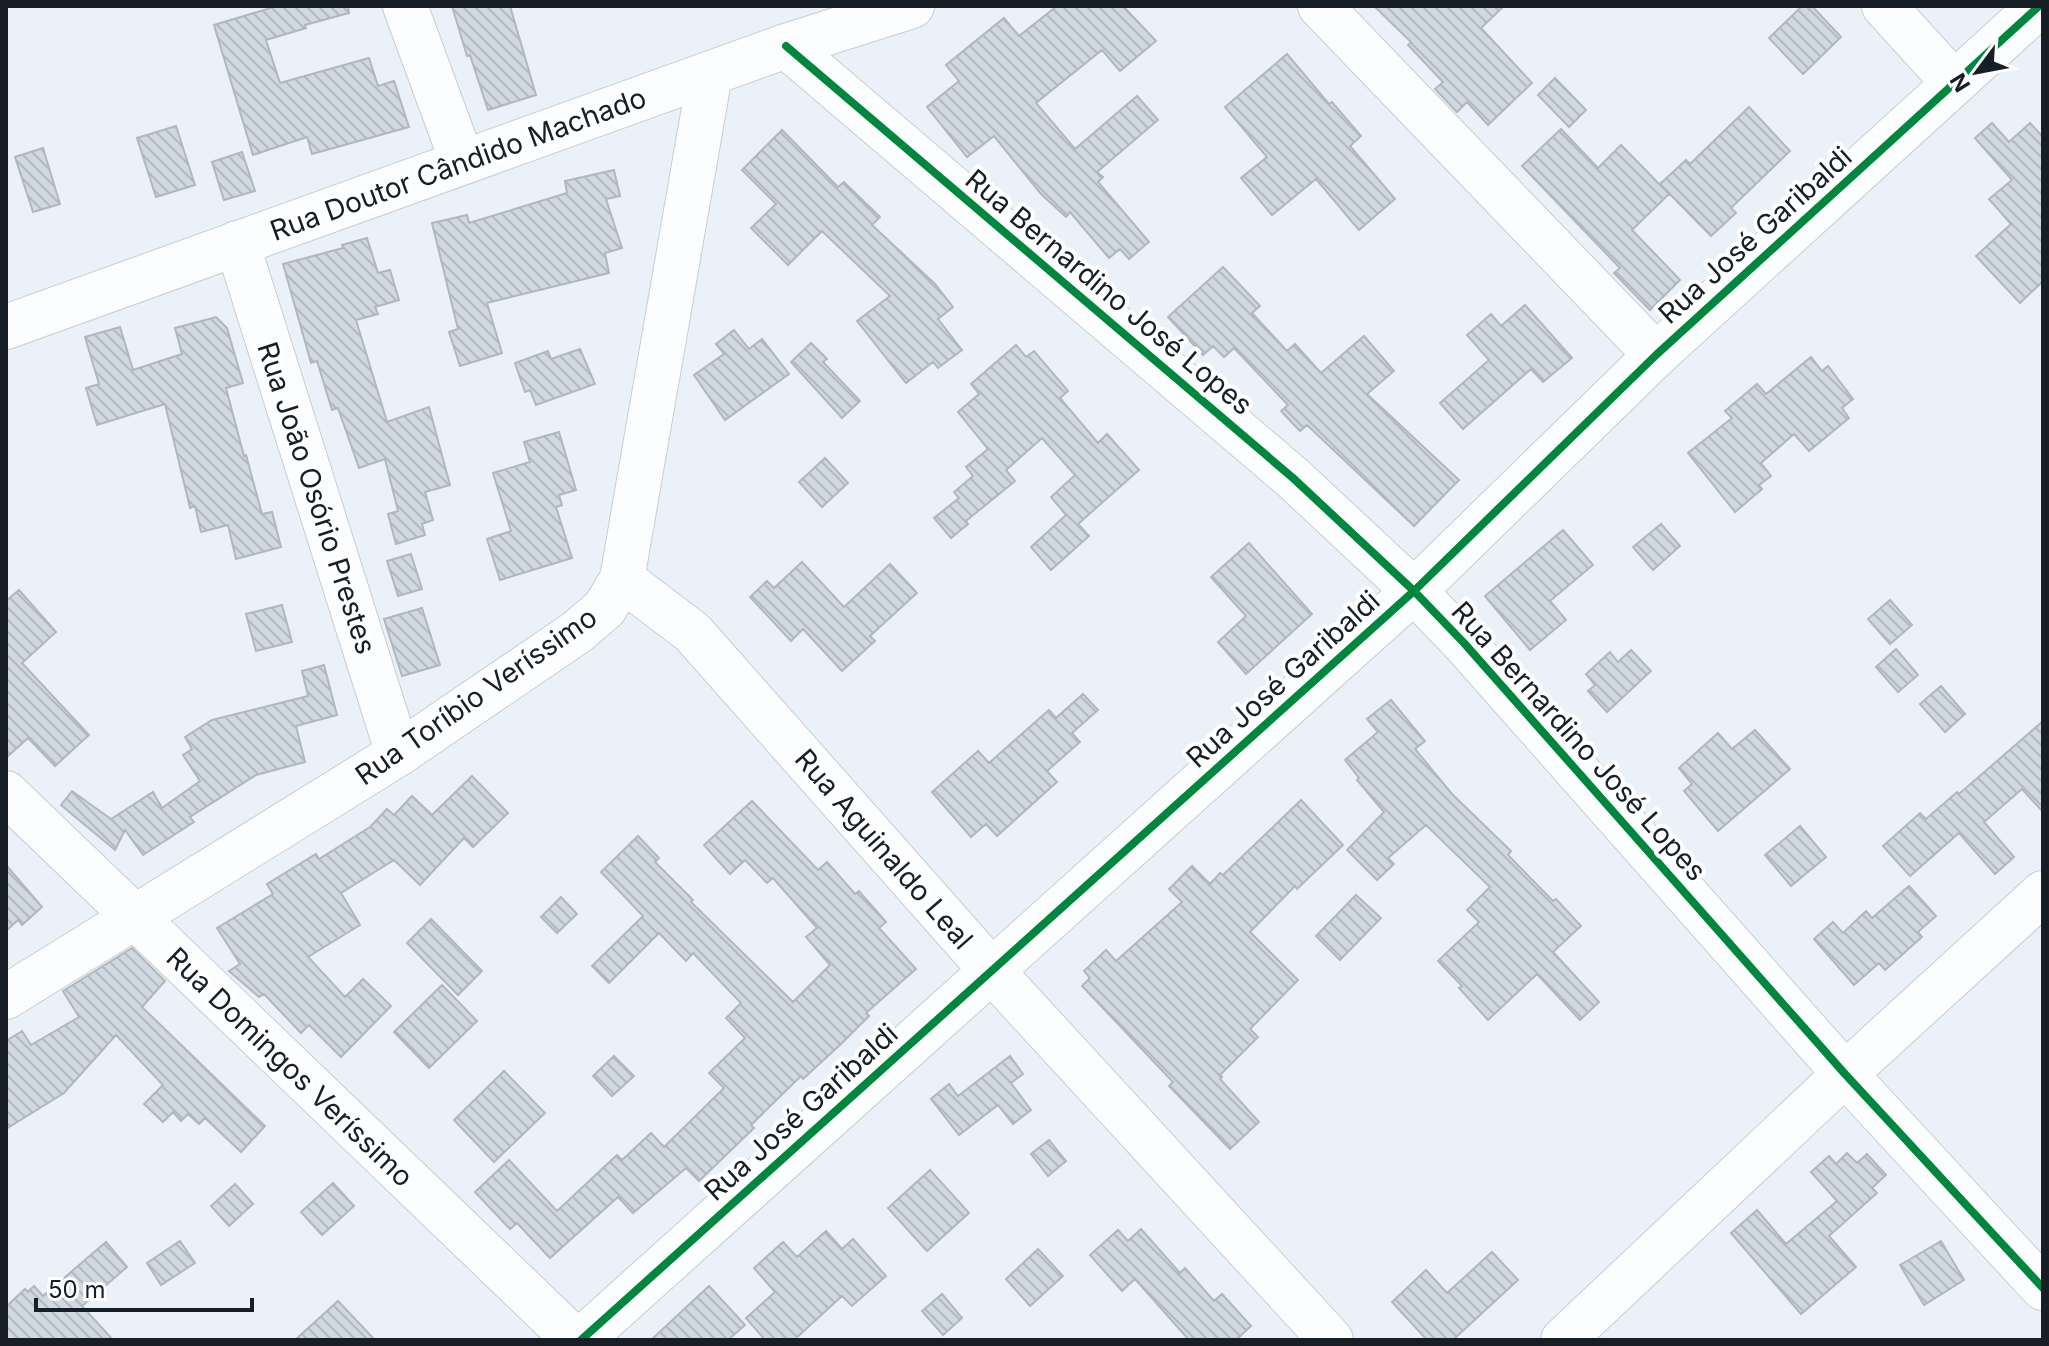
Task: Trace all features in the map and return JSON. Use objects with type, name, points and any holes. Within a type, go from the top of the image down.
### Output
[{"type":"street","points":[[405,6],[462,161]]},
{"type":"street","name":"Rua Doutor Cândido Machado","points":[[6,327],[786,46],[912,6]]},
{"type":"street","points":[[1320,6],[1656,355]]},
{"type":"street","points":[[1884,6],[1954,83]]},
{"type":"street","name":"Rua José Garibaldi","points":[[578,1340],[1414,591],[1656,355],[2039,6]]},
{"type":"street","name":"Rua Bernardino José Lopes","points":[[786,46],[1293,478],[1414,591],[1464,643],[1845,1074],[2043,1288]]},
{"type":"street","name":"Rua Toríbio Veríssimo","points":[[6,997],[398,754],[577,632],[605,608],[622,579],[710,74]]},
{"type":"street","name":"Rua João Osório Prestes","points":[[237,243],[398,754]]},
{"type":"street","name":"Rua Aguinaldo Leal","points":[[622,579],[692,632],[991,970],[1331,1340]]},
{"type":"street","name":"Rua Domingos Veríssimo","points":[[6,793],[578,1340]]},
{"type":"street","points":[[1563,1340],[1845,1074],[2043,893]]},
{"type":"building","points":[[277,6],[348,6],[349,13],[266,40],[280,83],[369,58],[378,86],[394,81],[409,127],[312,154],[307,137],[253,155],[214,25]]},
{"type":"building","points":[[452,6],[510,6],[536,95],[488,110]]},
{"type":"building","points":[[1057,6],[1123,6],[1156,41],[1120,71],[1102,50],[1036,103],[1075,149],[1137,96],[1158,120],[1097,172],[1103,177],[1098,182],[1149,242],[1129,259],[1120,249],[1109,258],[1070,212],[1066,217],[1041,194],[994,136],[967,157],[927,107],[959,81],[946,65],[1004,18],[1019,36]]},
{"type":"building","points":[[1374,6],[1504,6],[1481,28],[1532,83],[1488,125],[1467,102],[1457,112],[1435,89],[1443,82],[1408,45],[1411,42]]},
{"type":"building","points":[[1802,6],[1812,6],[1841,37],[1803,74],[1769,38]]},
{"type":"building","points":[[1287,54],[1361,136],[1350,146],[1395,199],[1359,230],[1316,179],[1272,215],[1241,178],[1267,157],[1225,107]]},
{"type":"building","points":[[1555,78],[1586,110],[1569,127],[1538,95]]},
{"type":"building","points":[[1749,107],[1790,151],[1731,208],[1736,213],[1711,236],[1660,184],[1686,160],[1690,164]]},
{"type":"building","points":[[1992,123],[2009,142],[2030,123],[2043,137],[2043,281],[2020,303],[1976,256],[2011,224],[1989,199],[2012,180],[1975,138]]},
{"type":"building","points":[[176,126],[195,185],[156,197],[137,138]]},
{"type":"building","points":[[1561,129],[1598,168],[1621,145],[1669,194],[1632,230],[1680,280],[1650,310],[1614,273],[1620,268],[1522,166]]},
{"type":"building","points":[[782,130],[838,187],[844,182],[880,217],[872,225],[935,284],[953,307],[938,319],[962,350],[938,368],[933,362],[906,383],[857,321],[890,296],[822,231],[788,265],[751,228],[776,204],[742,170]]},
{"type":"building","points":[[43,148],[60,204],[33,212],[15,157]]},
{"type":"building","points":[[242,152],[255,191],[224,200],[212,162]]},
{"type":"building","points":[[614,170],[620,196],[606,199],[622,248],[605,253],[609,273],[487,303],[502,353],[460,366],[449,332],[458,329],[432,223],[467,215],[469,223],[567,193],[565,181]]},
{"type":"building","points":[[367,238],[378,273],[390,270],[399,300],[375,307],[378,314],[356,320],[387,422],[429,407],[450,485],[425,492],[433,520],[422,524],[425,535],[396,544],[388,514],[398,511],[385,459],[359,468],[338,408],[332,410],[317,361],[311,363],[283,264],[343,248],[342,245]]},
{"type":"building","points":[[1223,267],[1260,306],[1252,313],[1287,351],[1295,344],[1321,373],[1364,336],[1394,371],[1367,394],[1459,480],[1414,526],[1307,425],[1300,431],[1281,411],[1288,405],[1234,348],[1224,357],[1213,346],[1203,355],[1168,317]]},
{"type":"building","points":[[1525,305],[1572,358],[1543,382],[1531,369],[1463,429],[1440,403],[1489,360],[1467,335],[1491,314],[1501,326]]},
{"type":"building","points":[[216,317],[227,328],[243,383],[226,388],[244,456],[262,514],[272,512],[281,547],[236,559],[228,525],[201,532],[195,506],[190,508],[165,404],[97,425],[86,388],[99,384],[85,337],[120,327],[133,370],[182,354],[175,328]]},
{"type":"building","points":[[734,330],[749,349],[762,339],[789,374],[725,420],[694,375],[724,354],[716,344]]},
{"type":"building","points":[[811,343],[827,359],[823,362],[860,401],[842,418],[791,362]]},
{"type":"building","points":[[1016,345],[1026,357],[1034,351],[1068,391],[1060,398],[1098,443],[1107,434],[1139,470],[1078,524],[1089,536],[1051,570],[1031,547],[1066,515],[1051,497],[1075,475],[1042,438],[1006,470],[1015,481],[966,521],[968,524],[951,538],[934,518],[959,498],[954,492],[973,476],[966,467],[988,449],[958,412],[979,394],[971,384]]},
{"type":"building","points":[[580,349],[595,384],[536,405],[530,390],[525,392],[515,363],[548,351],[551,359]]},
{"type":"building","points":[[1811,357],[1822,371],[1828,366],[1853,399],[1842,408],[1849,418],[1809,451],[1794,434],[1761,463],[1771,476],[1759,485],[1762,489],[1735,512],[1688,453],[1732,418],[1725,411],[1757,384],[1766,394]]},
{"type":"building","points":[[559,432],[576,490],[559,495],[562,505],[556,507],[572,558],[500,580],[487,539],[511,531],[493,473],[530,462],[524,442]]},
{"type":"building","points":[[825,458],[848,483],[822,507],[799,482]]},
{"type":"building","points":[[1661,524],[1680,546],[1653,570],[1633,547]]},
{"type":"building","points":[[1563,530],[1593,565],[1550,601],[1566,620],[1530,650],[1485,596]]},
{"type":"building","points":[[1249,543],[1312,614],[1246,674],[1218,642],[1246,616],[1211,577]]},
{"type":"building","points":[[411,554],[422,589],[398,596],[387,561]]},
{"type":"building","points":[[802,562],[844,607],[890,564],[917,593],[870,636],[875,641],[842,671],[803,629],[791,641],[750,597],[767,581],[774,588]]},
{"type":"building","points":[[19,590],[56,632],[22,663],[89,735],[55,766],[28,738],[6,758],[6,601]]},
{"type":"building","points":[[1890,600],[1912,625],[1890,644],[1868,619]]},
{"type":"building","points":[[282,605],[292,642],[256,651],[246,614]]},
{"type":"building","points":[[422,608],[440,665],[402,676],[384,619]]},
{"type":"building","points":[[1896,649],[1918,675],[1898,692],[1876,667]]},
{"type":"building","points":[[1631,650],[1651,671],[1607,712],[1588,691],[1595,685],[1586,674],[1610,652],[1618,662]]},
{"type":"building","points":[[324,665],[337,715],[296,726],[305,762],[256,775],[190,817],[194,822],[143,855],[125,830],[115,850],[61,805],[72,791],[111,819],[153,792],[162,808],[200,781],[183,755],[192,749],[185,737],[212,720],[308,696],[302,671]]},
{"type":"building","points":[[1941,686],[1965,714],[1945,732],[1920,704]]},
{"type":"building","points":[[1083,694],[1098,710],[1072,733],[1080,742],[1047,771],[1057,782],[997,836],[986,824],[971,837],[932,792],[978,751],[989,763],[1049,710],[1056,718]]},
{"type":"building","points":[[1391,700],[1425,741],[1415,749],[1452,794],[1511,851],[1508,855],[1581,926],[1553,952],[1599,1002],[1580,1020],[1537,974],[1488,1020],[1459,988],[1462,986],[1438,961],[1479,922],[1467,910],[1490,887],[1426,825],[1388,858],[1394,864],[1377,880],[1347,850],[1384,812],[1357,780],[1359,778],[1345,760],[1378,732],[1367,719]]},
{"type":"building","points":[[2043,721],[2043,812],[2022,789],[1984,822],[2014,857],[1995,874],[1959,833],[1910,876],[1883,846],[1920,813],[1926,819],[1957,792],[1959,794]]},
{"type":"building","points":[[1755,730],[1790,769],[1718,831],[1684,791],[1692,784],[1679,768],[1718,733],[1732,749]]},
{"type":"building","points":[[472,776],[508,813],[473,847],[464,838],[420,885],[394,860],[341,893],[360,925],[308,957],[345,997],[363,979],[391,1006],[341,1057],[309,1025],[301,1033],[264,994],[259,997],[229,971],[240,964],[217,928],[273,894],[267,884],[316,854],[319,859],[370,827],[387,809],[394,815],[412,796],[432,815]]},
{"type":"building","points":[[1301,800],[1343,845],[1297,889],[1295,886],[1250,932],[1298,980],[1250,1029],[1258,1037],[1220,1075],[1220,1079],[1259,1122],[1230,1149],[1169,1086],[1173,1082],[1082,986],[1090,978],[1084,971],[1106,950],[1116,961],[1182,902],[1169,889],[1192,866],[1210,884]]},
{"type":"building","points":[[752,801],[818,870],[827,862],[855,894],[859,891],[886,922],[879,928],[916,969],[866,1013],[869,1016],[841,1044],[803,1079],[801,1076],[751,1125],[754,1128],[699,1181],[686,1168],[633,1213],[618,1197],[550,1258],[517,1223],[510,1229],[475,1192],[509,1160],[557,1211],[617,1155],[622,1160],[651,1133],[664,1147],[724,1088],[709,1073],[745,1038],[726,1018],[741,1003],[693,953],[686,961],[659,933],[609,983],[592,966],[643,916],[601,872],[638,836],[659,858],[655,862],[693,900],[691,902],[793,1002],[830,965],[806,937],[817,928],[773,878],[767,883],[745,860],[730,874],[704,845]]},
{"type":"building","points":[[1800,826],[1826,857],[1791,886],[1765,855]]},
{"type":"building","points":[[6,865],[42,907],[22,925],[18,920],[6,931]]},
{"type":"building","points":[[1909,886],[1936,916],[1918,932],[1922,937],[1885,970],[1879,963],[1854,985],[1814,939],[1833,922],[1843,933],[1866,911],[1872,918]]},
{"type":"building","points":[[1356,895],[1381,918],[1340,960],[1316,936]]},
{"type":"building","points":[[561,897],[577,914],[557,933],[541,917]]},
{"type":"building","points":[[431,919],[482,971],[458,995],[407,943]]},
{"type":"building","points":[[132,948],[165,981],[142,1007],[265,1126],[241,1152],[205,1118],[199,1124],[188,1114],[181,1121],[173,1112],[163,1122],[144,1104],[163,1085],[116,1035],[64,1093],[6,1129],[6,1041],[22,1031],[31,1045],[79,1017],[63,991]]},
{"type":"building","points":[[442,985],[477,1021],[429,1068],[394,1032]]},
{"type":"building","points":[[614,1056],[634,1076],[612,1096],[593,1076]]},
{"type":"building","points":[[1010,1056],[1023,1074],[1011,1083],[1031,1110],[1013,1124],[998,1105],[959,1135],[931,1099],[949,1084],[958,1096]]},
{"type":"building","points":[[504,1071],[545,1113],[494,1162],[454,1120]]},
{"type":"building","points":[[1049,1140],[1066,1161],[1048,1176],[1031,1154]]},
{"type":"building","points":[[1847,1153],[1857,1163],[1867,1154],[1886,1175],[1872,1188],[1877,1193],[1829,1236],[1856,1267],[1801,1314],[1731,1233],[1757,1210],[1786,1244],[1837,1201],[1811,1172],[1829,1156],[1836,1164]]},
{"type":"building","points":[[930,1170],[969,1213],[927,1251],[888,1208]]},
{"type":"building","points":[[333,1183],[354,1206],[322,1235],[301,1212]]},
{"type":"building","points":[[235,1184],[253,1204],[229,1226],[211,1206]]},
{"type":"building","points":[[1141,1229],[1180,1273],[1185,1268],[1214,1301],[1222,1294],[1251,1326],[1236,1340],[1189,1340],[1135,1279],[1122,1291],[1090,1255],[1118,1230],[1128,1241]]},
{"type":"building","points":[[826,1231],[842,1249],[853,1239],[886,1276],[852,1306],[842,1296],[794,1340],[765,1340],[746,1318],[775,1292],[754,1268],[783,1242],[797,1257]]},
{"type":"building","points":[[180,1241],[195,1263],[161,1285],[147,1263]]},
{"type":"building","points":[[1941,1241],[1964,1280],[1924,1305],[1900,1265]]},
{"type":"building","points":[[106,1242],[127,1267],[82,1306],[113,1340],[6,1340],[6,1307],[25,1289],[28,1292],[34,1286],[43,1296]]},
{"type":"building","points":[[1038,1249],[1063,1276],[1030,1306],[1006,1279]]},
{"type":"building","points":[[1492,1252],[1518,1280],[1453,1340],[1427,1340],[1392,1302],[1426,1270],[1447,1293]]},
{"type":"building","points":[[709,1286],[745,1325],[728,1340],[651,1340]]},
{"type":"building","points":[[942,1294],[962,1318],[943,1335],[922,1311]]},
{"type":"building","points":[[338,1301],[375,1340],[295,1340]]},
{"type":"cycle path","points":[[581,1340],[1414,591],[1656,355],[2039,6]]},
{"type":"cycle path","points":[[786,46],[1293,478],[1414,591],[1464,643],[1845,1074],[2043,1288]]}]
